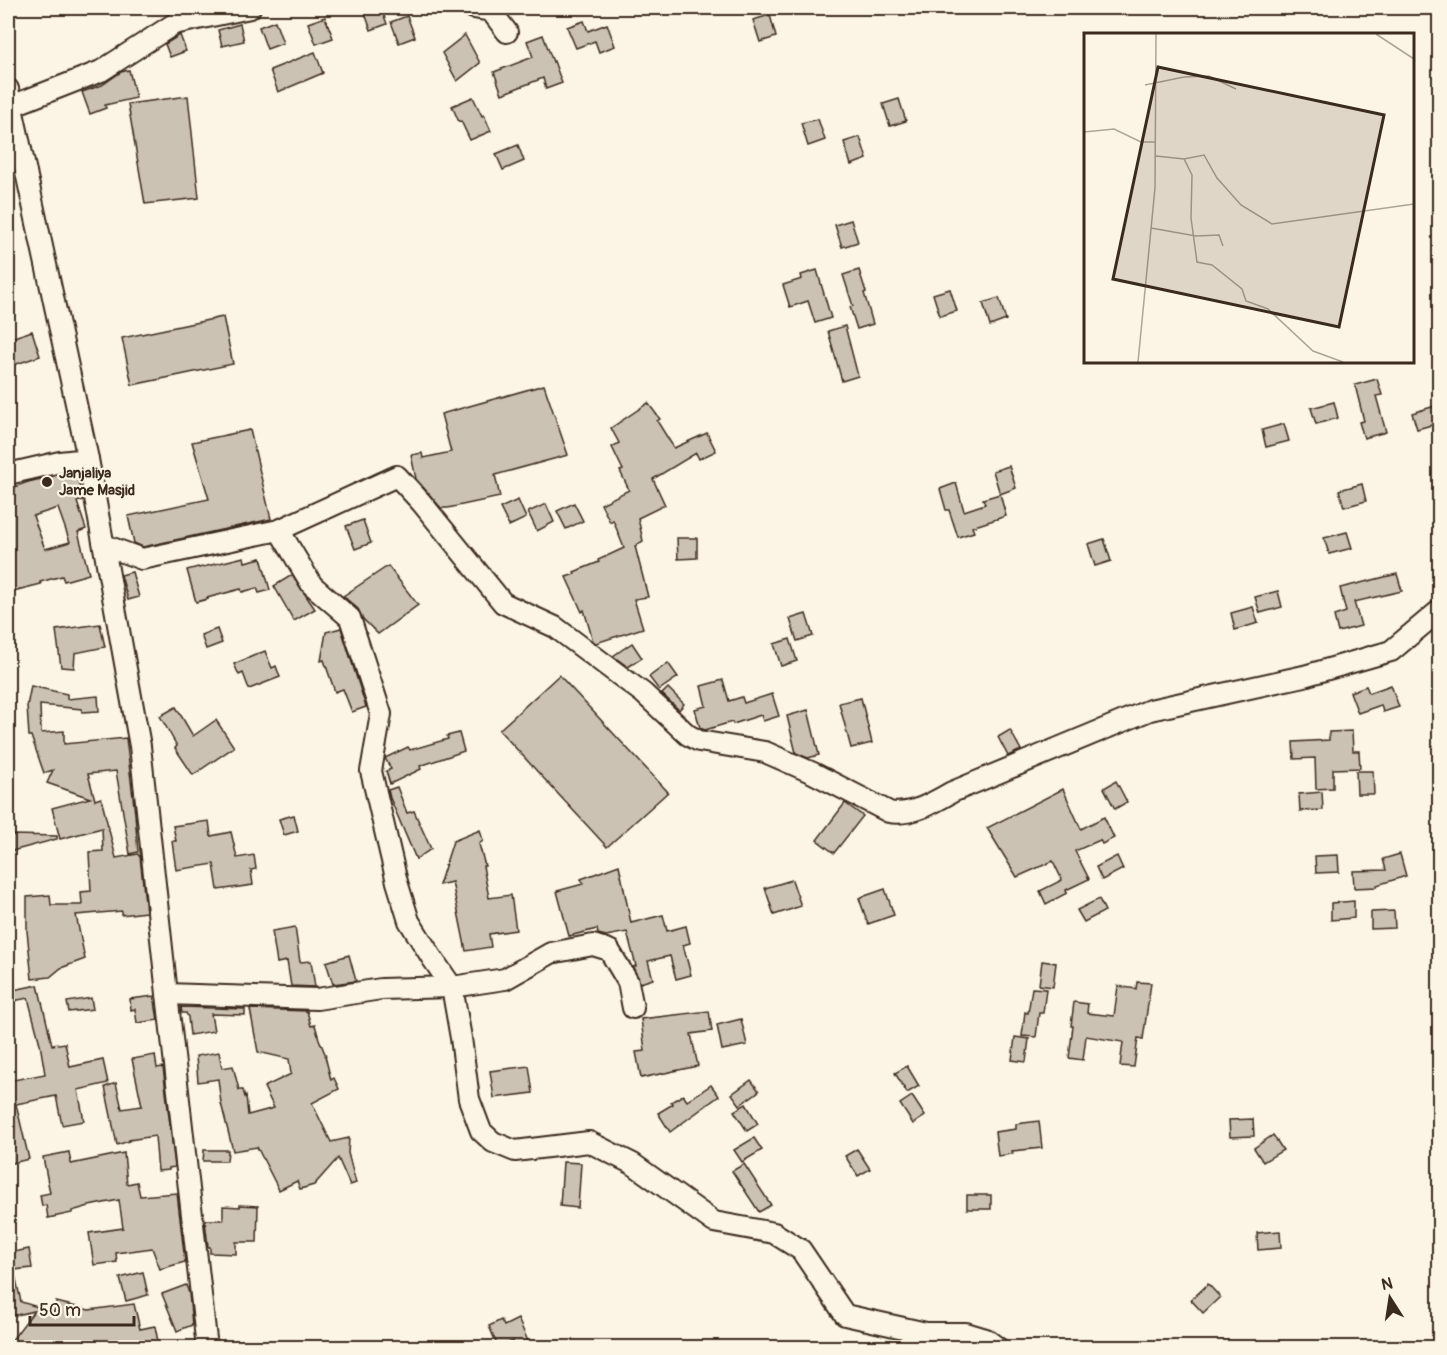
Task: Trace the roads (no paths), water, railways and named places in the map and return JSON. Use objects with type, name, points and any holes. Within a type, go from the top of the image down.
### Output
[{"type":"street","points":[[9,100],[14,105],[101,70],[174,24],[250,8]]},
{"type":"street","points":[[474,8],[491,11],[507,32]]},
{"type":"street","points":[[9,100],[88,459],[140,746],[207,1347]]},
{"type":"street","points":[[8,474],[60,462],[88,459]]},
{"type":"street","points":[[104,545],[142,559],[279,530],[397,477],[421,502],[503,603],[555,627],[643,693],[688,735],[699,741],[765,752],[813,772],[889,812],[899,814],[929,805],[952,792],[1150,710],[1304,676],[1391,651],[1440,610]]},
{"type":"street","points":[[279,530],[312,585],[350,618],[381,714],[371,771],[397,882],[409,921],[452,987],[469,1099],[481,1131],[493,1142],[515,1151],[589,1142],[633,1164],[714,1222],[774,1233],[801,1250],[844,1315],[926,1333],[966,1333],[986,1339],[998,1347]]},
{"type":"street","points":[[167,993],[317,999],[381,989],[452,987],[505,979],[551,953],[593,945],[609,950],[628,982],[633,1008]]},
{"type":"place","name":"Janjaliya Jame Masjid","points":[[47,482]]}]
